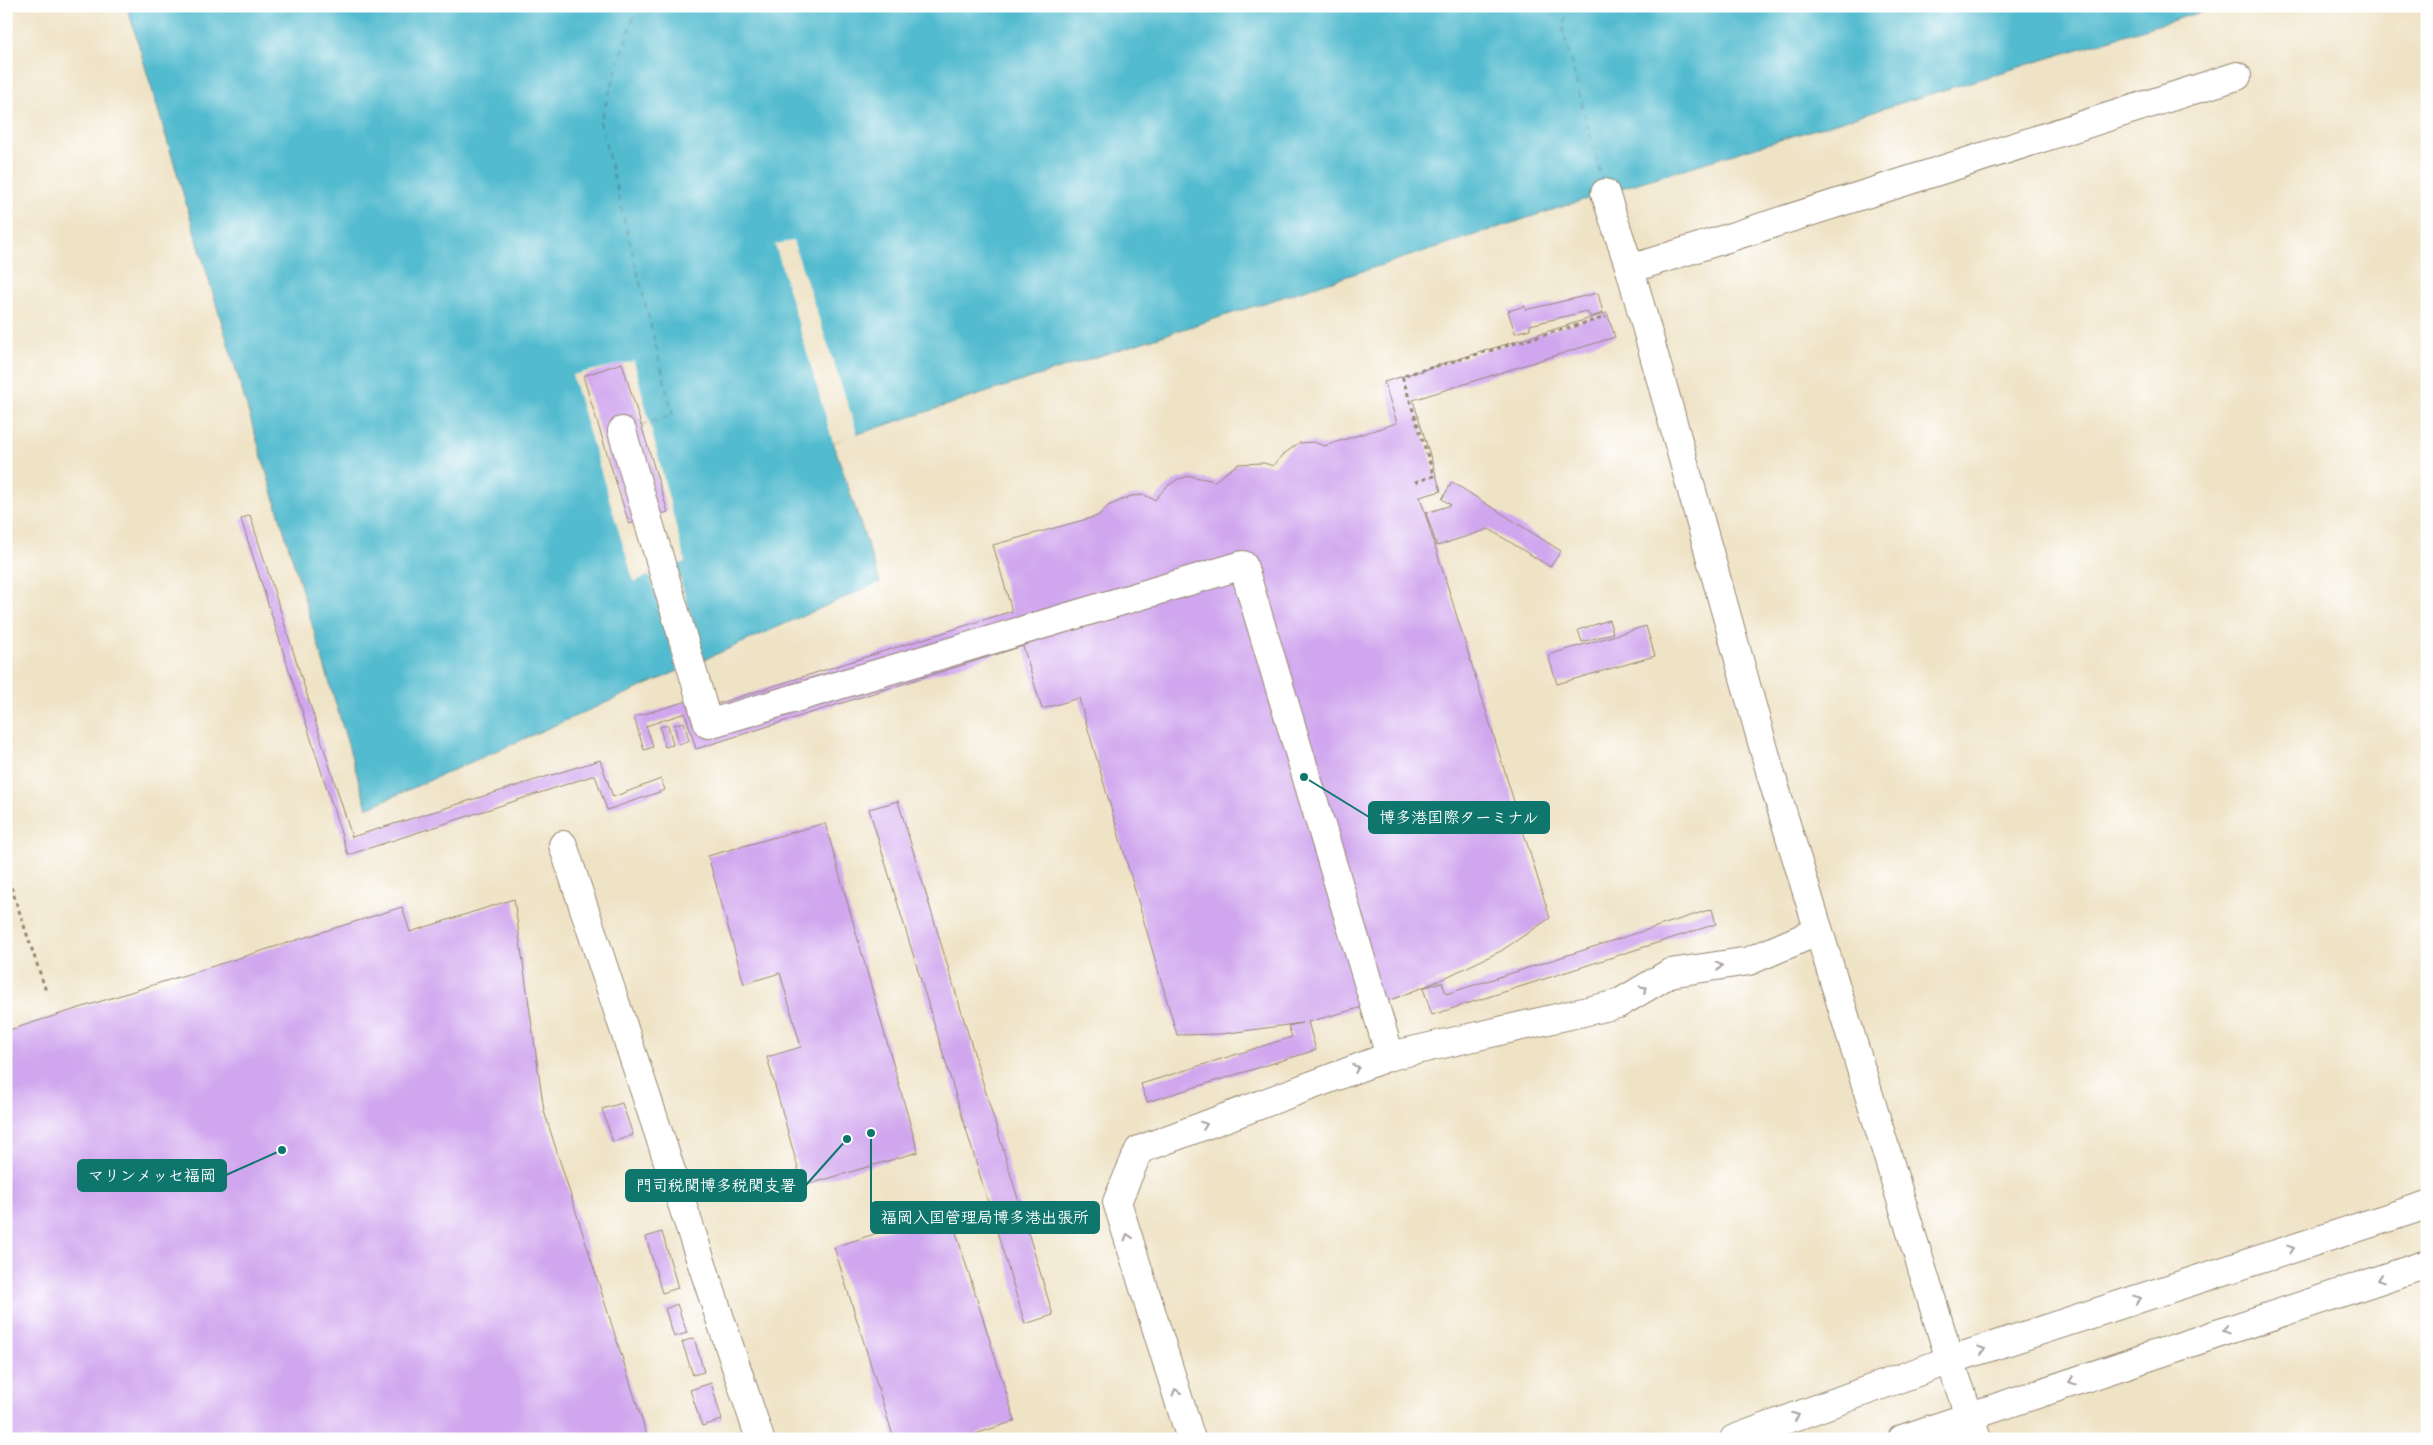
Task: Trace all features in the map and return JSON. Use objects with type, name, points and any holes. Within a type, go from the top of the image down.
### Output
[{"type":"street","points":[[1630,269],[2237,76]]},
{"type":"street","points":[[1605,192],[1630,269],[1772,778],[1950,1360],[1974,1426]]},
{"type":"street","points":[[622,431],[708,724],[1243,564],[1390,1056]]},
{"type":"street","points":[[563,845],[760,1439]]},
{"type":"street","points":[[1191,1439],[1117,1202],[1139,1150],[1390,1056],[1618,1004],[1670,974],[1749,961],[1819,930]]},
{"type":"street","points":[[1734,1439],[1950,1360],[2427,1204]]},
{"type":"street","points":[[1902,1439],[1974,1426],[2427,1264]]},
{"type":"path","points":[[1415,482],[1434,476],[1402,376],[1607,316]]},
{"type":"path","points":[[6,872],[46,991]]},
{"type":"water","points":[[127,6],[2220,6],[1605,193],[833,442],[880,582],[367,808]]},
{"type":"pier","points":[[793,241],[858,435],[833,442],[775,244]]},
{"type":"pier","points":[[634,361],[685,562],[676,565],[704,662],[679,673],[650,575],[634,582],[572,375]]},
{"type":"building","points":[[1598,293],[1603,313],[1590,317],[1587,311],[1530,325],[1530,329],[1515,333],[1508,311],[1525,306],[1525,310]]},
{"type":"building","points":[[1607,313],[1615,337],[1413,400],[1441,491],[1420,497],[1550,918],[1501,951],[1438,981],[1396,998],[1308,1022],[1316,1050],[1147,1102],[1141,1084],[1292,1037],[1288,1026],[1302,1023],[1222,1034],[1177,1035],[1079,698],[1042,709],[1023,646],[696,749],[685,713],[646,726],[653,747],[644,750],[634,717],[691,700],[694,711],[1012,611],[993,545],[1098,516],[1108,506],[1131,496],[1144,495],[1155,500],[1166,487],[1178,479],[1190,476],[1215,481],[1238,464],[1264,463],[1273,466],[1285,453],[1299,443],[1314,442],[1324,446],[1397,423],[1384,382]]},
{"type":"building","points":[[622,363],[668,512],[629,524],[583,376]]},
{"type":"building","points":[[1452,482],[1561,551],[1550,567],[1489,529],[1437,546],[1426,513],[1451,505],[1442,499]]},
{"type":"building","points":[[250,515],[352,837],[600,760],[613,797],[661,779],[665,790],[607,810],[595,775],[348,855],[241,519]]},
{"type":"building","points":[[1609,620],[1613,633],[1582,642],[1578,630]]},
{"type":"building","points":[[1646,626],[1655,656],[1557,684],[1548,655]]},
{"type":"building","points":[[684,722],[689,741],[679,744],[674,725]]},
{"type":"building","points":[[668,725],[673,745],[665,747],[660,727]]},
{"type":"building","points":[[898,801],[1053,1315],[1025,1324],[869,809]]},
{"type":"building","points":[[825,823],[918,1152],[803,1186],[767,1057],[801,1047],[780,973],[744,984],[708,856]]},
{"type":"building","points":[[514,899],[544,1111],[648,1439],[6,1439],[6,1031],[402,907],[410,932]]},
{"type":"building","points":[[1712,909],[1716,924],[1432,1015],[1423,988],[1442,982],[1446,994]]},
{"type":"building","points":[[622,1103],[633,1135],[613,1142],[602,1109]]},
{"type":"building","points":[[949,1210],[1015,1421],[960,1439],[894,1439],[834,1247]]},
{"type":"building","points":[[662,1232],[678,1288],[662,1293],[646,1237]]},
{"type":"building","points":[[677,1304],[687,1333],[674,1337],[665,1309]]},
{"type":"building","points":[[694,1338],[704,1372],[693,1375],[682,1342]]},
{"type":"building","points":[[711,1383],[722,1420],[702,1426],[690,1390]]},
{"type":"ferry route","points":[[637,6],[600,122],[673,415],[641,425]]},
{"type":"ferry route","points":[[1568,6],[1563,31],[1602,180]]},
{"type":"place","name":"博多港国際ターミナル","points":[[1304,777]]},
{"type":"place","name":"福岡入国管理局博多港出張所","points":[[871,1133]]},
{"type":"place","name":"門司税関博多税関支署","points":[[847,1139]]},
{"type":"place","name":"マリンメッセ福岡","points":[[282,1150]]}]
